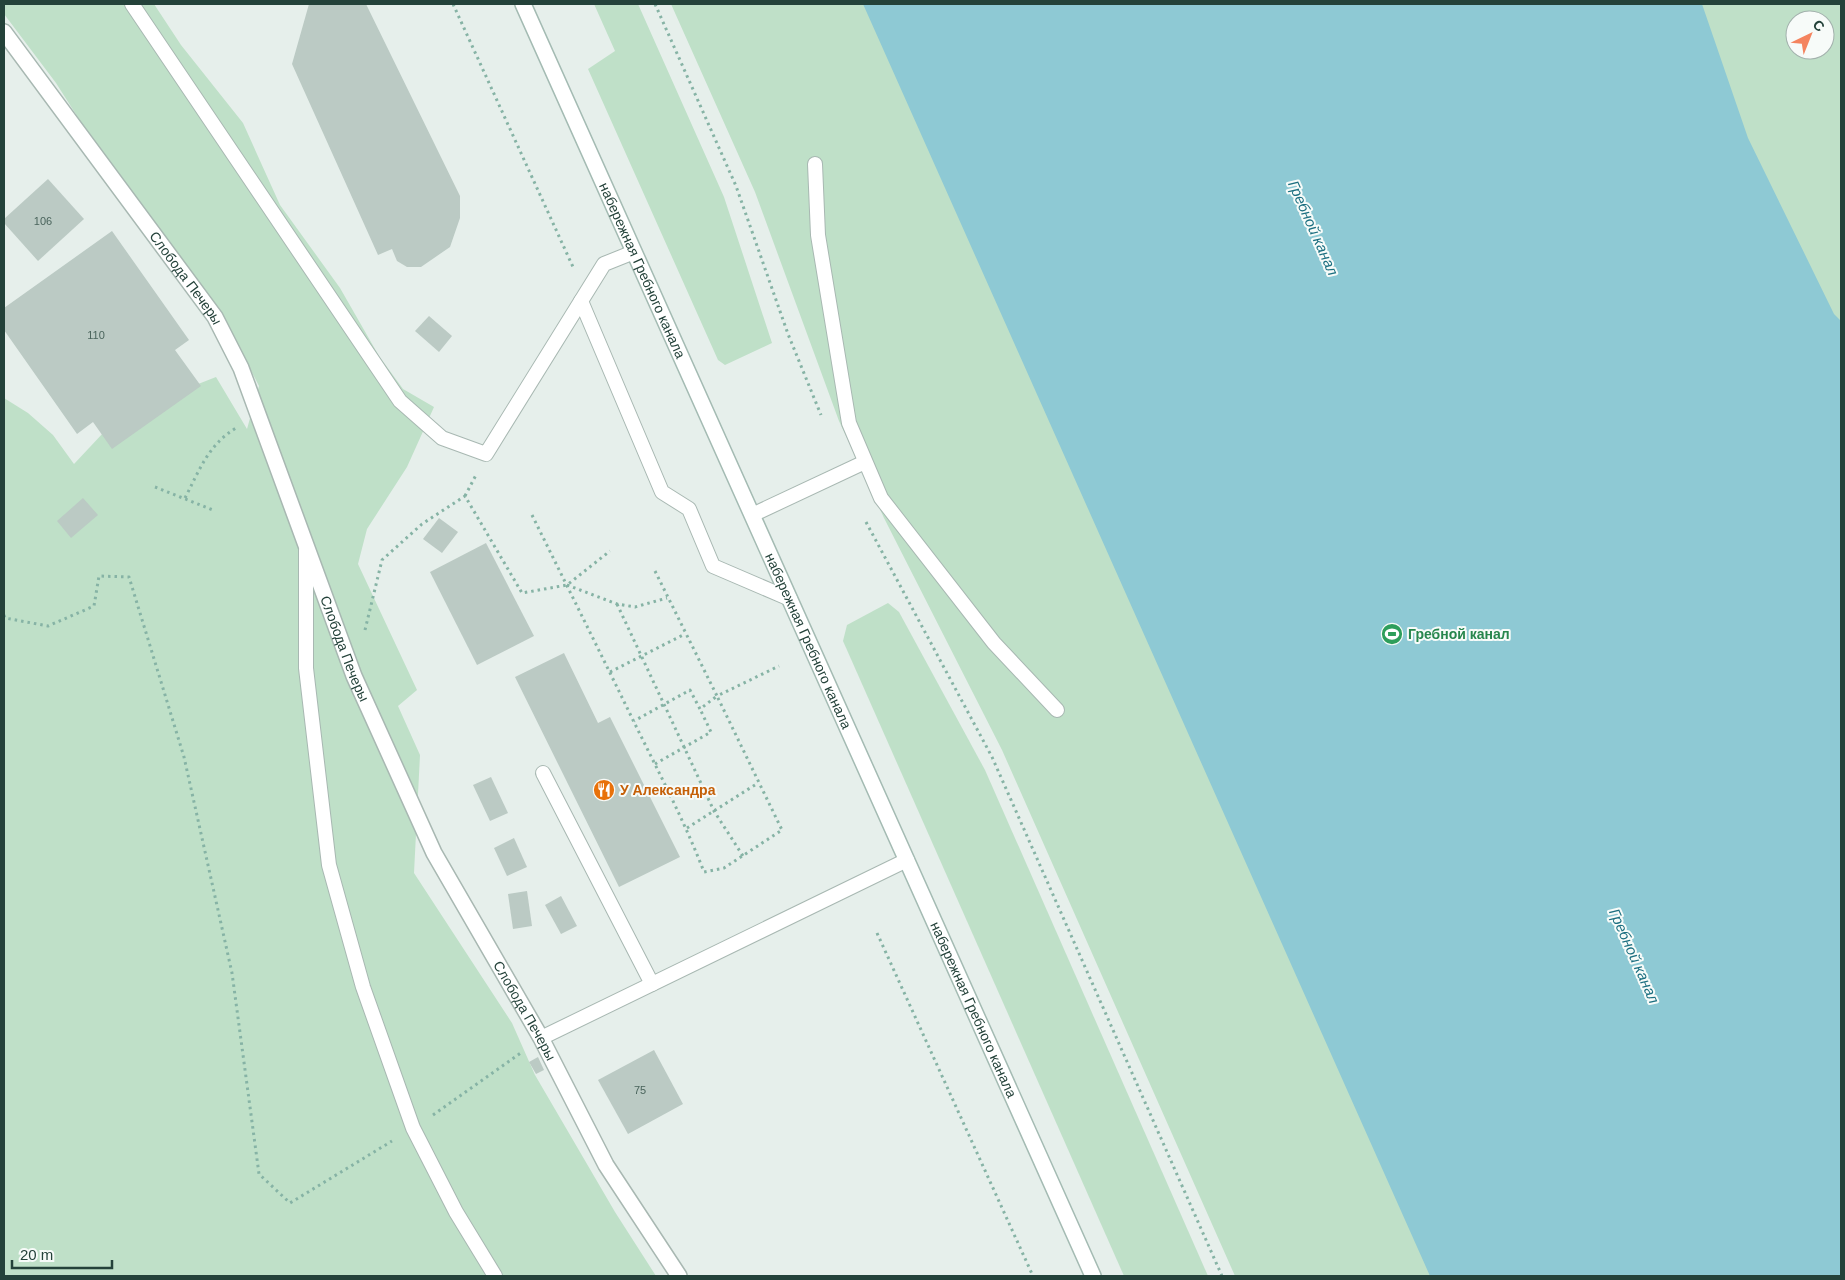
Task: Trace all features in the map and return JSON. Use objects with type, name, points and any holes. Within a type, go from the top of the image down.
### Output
[{"type":"street","name":"набережная Гребного канала","points":[[523,4],[1093,1276]]},
{"type":"street","name":"Слобода Печеры","points":[[4,32],[215,317],[241,368],[354,676],[434,854],[541,1038],[606,1165],[679,1276]]},
{"type":"lane","points":[[132,4],[400,401],[442,438],[486,454],[604,264],[634,252]]},
{"type":"lane","points":[[815,164],[818,235],[849,423],[880,498],[994,643],[1058,710]]},
{"type":"lane","points":[[583,298],[662,492],[689,509],[713,566],[790,599]]},
{"type":"lane","points":[[752,515],[865,462]]},
{"type":"lane","points":[[306,548],[306,668],[329,864],[363,987],[413,1128],[456,1212],[495,1276]]},
{"type":"lane","points":[[544,773],[652,984]]},
{"type":"lane","points":[[541,1038],[907,860]]},
{"type":"path","points":[[453,4],[583,298]]},
{"type":"path","points":[[655,4],[736,186],[788,334],[821,416]]},
{"type":"path","points":[[185,498],[206,456],[226,434],[258,415]]},
{"type":"path","points":[[154,487],[213,510]]},
{"type":"path","points":[[354,676],[382,560],[422,524],[465,496],[522,593],[567,585],[610,551]]},
{"type":"path","points":[[532,515],[687,828],[704,872],[724,868],[782,830],[655,571]]},
{"type":"path","points":[[862,515],[992,757],[1222,1276]]},
{"type":"path","points":[[4,615],[5,618],[48,626],[94,606],[99,576],[129,577],[184,757],[232,973],[259,1174],[290,1203],[413,1128],[541,1038]]},
{"type":"path","points":[[567,585],[617,604],[636,607],[667,598]]},
{"type":"path","points":[[617,604],[714,811],[743,856]]},
{"type":"path","points":[[610,672],[685,634]]},
{"type":"path","points":[[700,709],[717,696],[778,666]]},
{"type":"path","points":[[634,721],[690,690],[700,709],[711,732],[655,764]]},
{"type":"path","points":[[687,828],[758,783]]},
{"type":"path","points":[[876,933],[1033,1276]]},
{"type":"green space","points":[[4,4],[154,4],[181,45],[243,123],[280,205],[340,288],[379,356],[403,389],[434,407],[407,467],[367,529],[358,564],[417,690],[398,706],[420,755],[414,873],[512,1023],[535,1075],[615,1212],[656,1276],[4,1276],[4,398],[28,413],[53,435],[74,464],[104,432],[165,397],[216,377],[247,429],[259,386],[222,314],[98,149],[56,83],[4,14]]},
{"type":"green space","points":[[594,4],[638,4],[724,197],[772,343],[725,365],[718,360],[588,69],[615,51]]},
{"type":"green space","name":"Гребной канал","points":[[671,4],[1841,4],[1841,1276],[1235,1276],[1002,750],[884,518],[839,421],[755,192]]},
{"type":"green space","points":[[888,603],[899,612],[985,770],[1208,1276],[1124,1276],[843,641],[847,625]]},
{"type":"water","name":"Гребной канал","points":[[863,4],[1702,4],[1748,138],[1834,314],[1841,321],[1841,1276],[1430,1276]]},
{"type":"building","points":[[309,4],[366,4],[460,196],[460,218],[450,247],[421,267],[407,267],[397,261],[392,249],[378,255],[292,64]]},
{"type":"building","points":[[48,179],[84,219],[38,261],[4,223],[4,219]]},
{"type":"building","points":[[112,231],[189,340],[175,350],[201,386],[112,449],[93,422],[77,434],[4,330],[4,308]]},
{"type":"building","points":[[429,316],[452,336],[439,352],[415,331]]},
{"type":"building","points":[[83,498],[98,515],[71,538],[57,521]]},
{"type":"building","points":[[439,518],[458,532],[442,553],[423,539]]},
{"type":"building","points":[[486,543],[534,636],[477,665],[430,572]]},
{"type":"building","points":[[564,653],[598,723],[610,717],[680,857],[619,887],[515,677]]},
{"type":"building","points":[[491,777],[508,813],[490,821],[473,785]]},
{"type":"building","points":[[514,838],[527,867],[507,876],[494,848]]},
{"type":"building","points":[[527,891],[532,926],[513,929],[508,894]]},
{"type":"building","points":[[561,896],[577,926],[561,934],[545,905]]},
{"type":"building","points":[[654,1050],[683,1104],[628,1134],[598,1080]]},
{"type":"building","points":[[538,1057],[544,1070],[536,1074],[529,1062]]},
{"type":"place","name":"Гребной канал","points":[[1392,634]]},
{"type":"place","name":"У Александра","points":[[604,790]]}]
